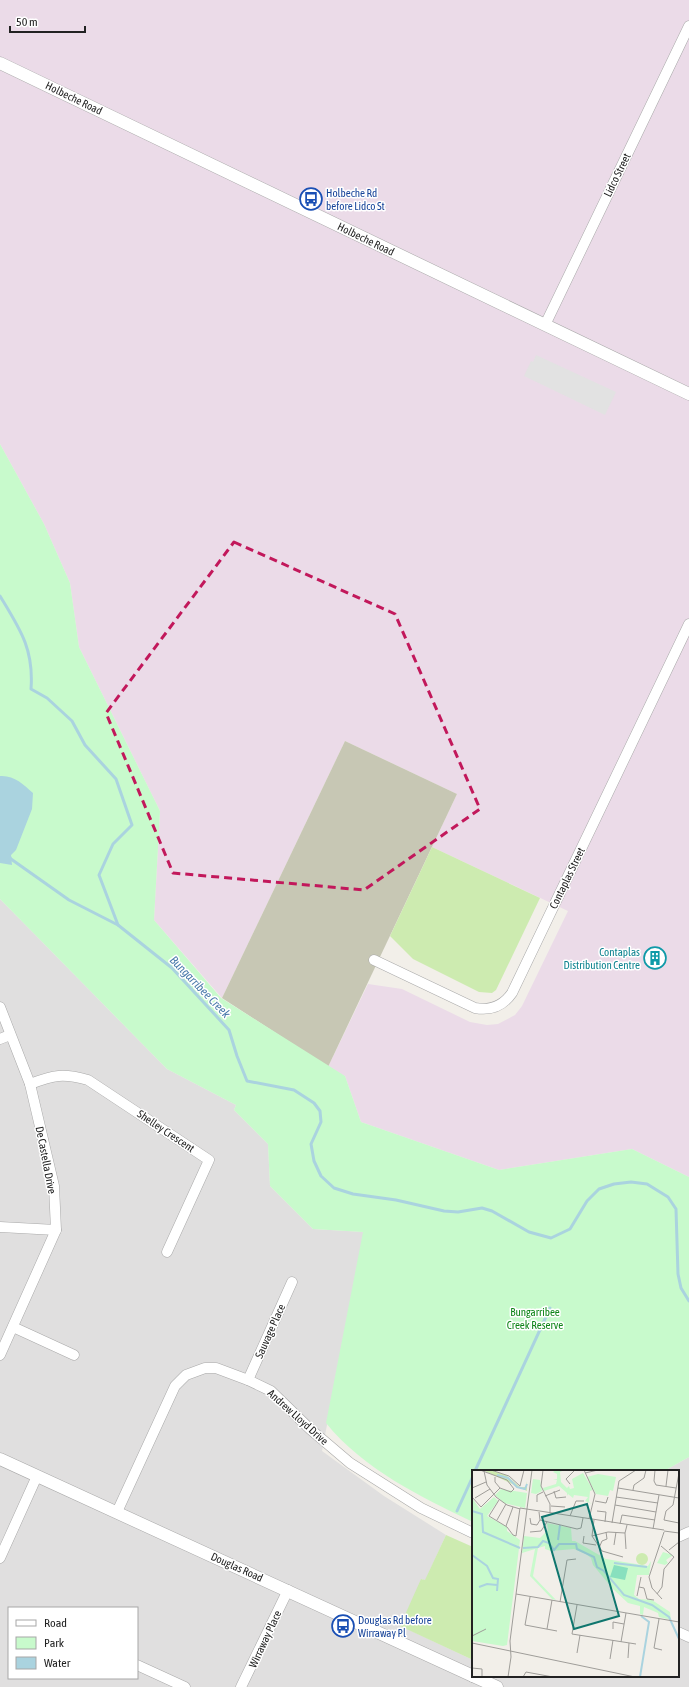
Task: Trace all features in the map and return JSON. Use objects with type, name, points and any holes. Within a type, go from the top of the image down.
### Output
[{"type":"street","name":"Lidco Street","points":[[545,325],[689,26]]},
{"type":"street","name":"Holbeche Road","points":[[0,63],[689,394]]},
{"type":"street","name":"Contaplas Street","points":[[374,960],[475,1008],[493,1008],[506,1002],[512,993],[689,624]]},
{"type":"street","name":"De Castella Drive","points":[[0,1008],[30,1084],[54,1186],[56,1230],[0,1355]]},
{"type":"street","points":[[0,1039],[10,1034]]},
{"type":"street","name":"Shelley Crescent","points":[[30,1084],[50,1076],[69,1075],[88,1080],[101,1087],[210,1160],[167,1252]]},
{"type":"street","points":[[0,1227],[56,1230]]},
{"type":"street","name":"Sauvage Place","points":[[248,1380],[292,1282]]},
{"type":"street","points":[[13,1327],[74,1355]]},
{"type":"street","name":"Andrew Lloyd Drive","points":[[117,1512],[172,1391],[180,1380],[186,1375],[205,1368],[221,1370],[248,1380],[271,1391],[310,1429],[350,1463],[421,1508],[472,1533]]},
{"type":"street","name":"Douglas Road","points":[[0,1459],[472,1676]]},
{"type":"street","points":[[0,1558],[37,1476]]},
{"type":"street","points":[[679,1537],[689,1532]]},
{"type":"street","name":"Wirraway Place","points":[[241,1687],[288,1590]]},
{"type":"street","points":[[679,1632],[689,1637]]},
{"type":"street","points":[[138,1665],[186,1687]]},
{"type":"street","name":"Douglas Road","points":[[475,1677],[497,1687]]},
{"type":"highlighted area","points":[[234,542],[395,614],[480,809],[364,890],[173,873],[106,713]]},
{"type":"shaded area","points":[[0,0],[689,0],[689,1177],[632,1149],[499,1170],[361,1122],[345,1076],[328,1067],[368,984],[402,989],[470,1022],[487,1025],[498,1024],[515,1015],[522,1006],[568,911],[432,847],[457,794],[345,741],[222,998],[154,920],[160,811],[79,647],[70,583],[44,524],[0,444]]},
{"type":"shaded area","points":[[536,355],[616,392],[605,415],[524,376],[531,361],[533,362]]},
{"type":"shaded area","points":[[345,741],[457,794],[328,1067],[222,998]]},
{"type":"shaded area","points":[[0,899],[167,1069],[236,1105],[234,1110],[268,1144],[270,1186],[313,1229],[364,1232],[322,1451],[384,1496],[446,1535],[425,1581],[422,1579],[401,1626],[472,1660],[472,1677],[679,1677],[679,1470],[666,1470],[689,1457],[689,1687],[0,1687]]},
{"type":"green space","name":"Bungarribee Creek Reserve","points":[[0,444],[44,524],[70,583],[79,647],[160,811],[154,920],[221,998],[345,1076],[361,1122],[499,1170],[632,1149],[689,1177],[689,1457],[666,1470],[472,1470],[472,1522],[413,1492],[375,1468],[357,1454],[326,1423],[363,1232],[313,1229],[270,1186],[268,1144],[234,1110],[236,1105],[167,1069],[0,899]]},
{"type":"green space","points":[[432,847],[540,898],[496,990],[492,993],[479,992],[413,959],[390,936]]},
{"type":"green space","points":[[446,1535],[472,1547],[472,1660],[400,1626],[421,1579],[425,1580]]},
{"type":"water","points":[[0,776],[10,777],[22,783],[33,793],[32,809],[16,850],[11,855],[12,865],[0,863]]},
{"type":"waterway","name":"Bungarribee Creek","points":[[0,596],[14,619],[28,651],[31,689],[47,698],[72,721],[85,745],[116,779],[132,825],[113,844],[99,875],[118,925],[172,968],[229,1030],[247,1081],[294,1090],[314,1103],[320,1111],[321,1122],[311,1144],[314,1161],[321,1176],[334,1188],[353,1194],[396,1200],[444,1211],[458,1212],[482,1208],[492,1211],[529,1232],[551,1238],[570,1229],[587,1201],[599,1189],[614,1184],[631,1182],[647,1184],[668,1197],[676,1209],[678,1274],[681,1288],[689,1301]]},
{"type":"waterway","points":[[9,856],[11,859],[69,900],[118,925]]},
{"type":"waterway","points":[[475,1470],[550,1308]]},
{"type":"waterway","points":[[457,1511],[472,1478]]},
{"type":"place","name":"Holbeche Rd before Lidco St","points":[[311,199]]},
{"type":"place","name":"Contaplas Distribution Centre","points":[[655,958]]},
{"type":"place","name":"Douglas Rd before Wirraway Pl","points":[[343,1626]]}]
